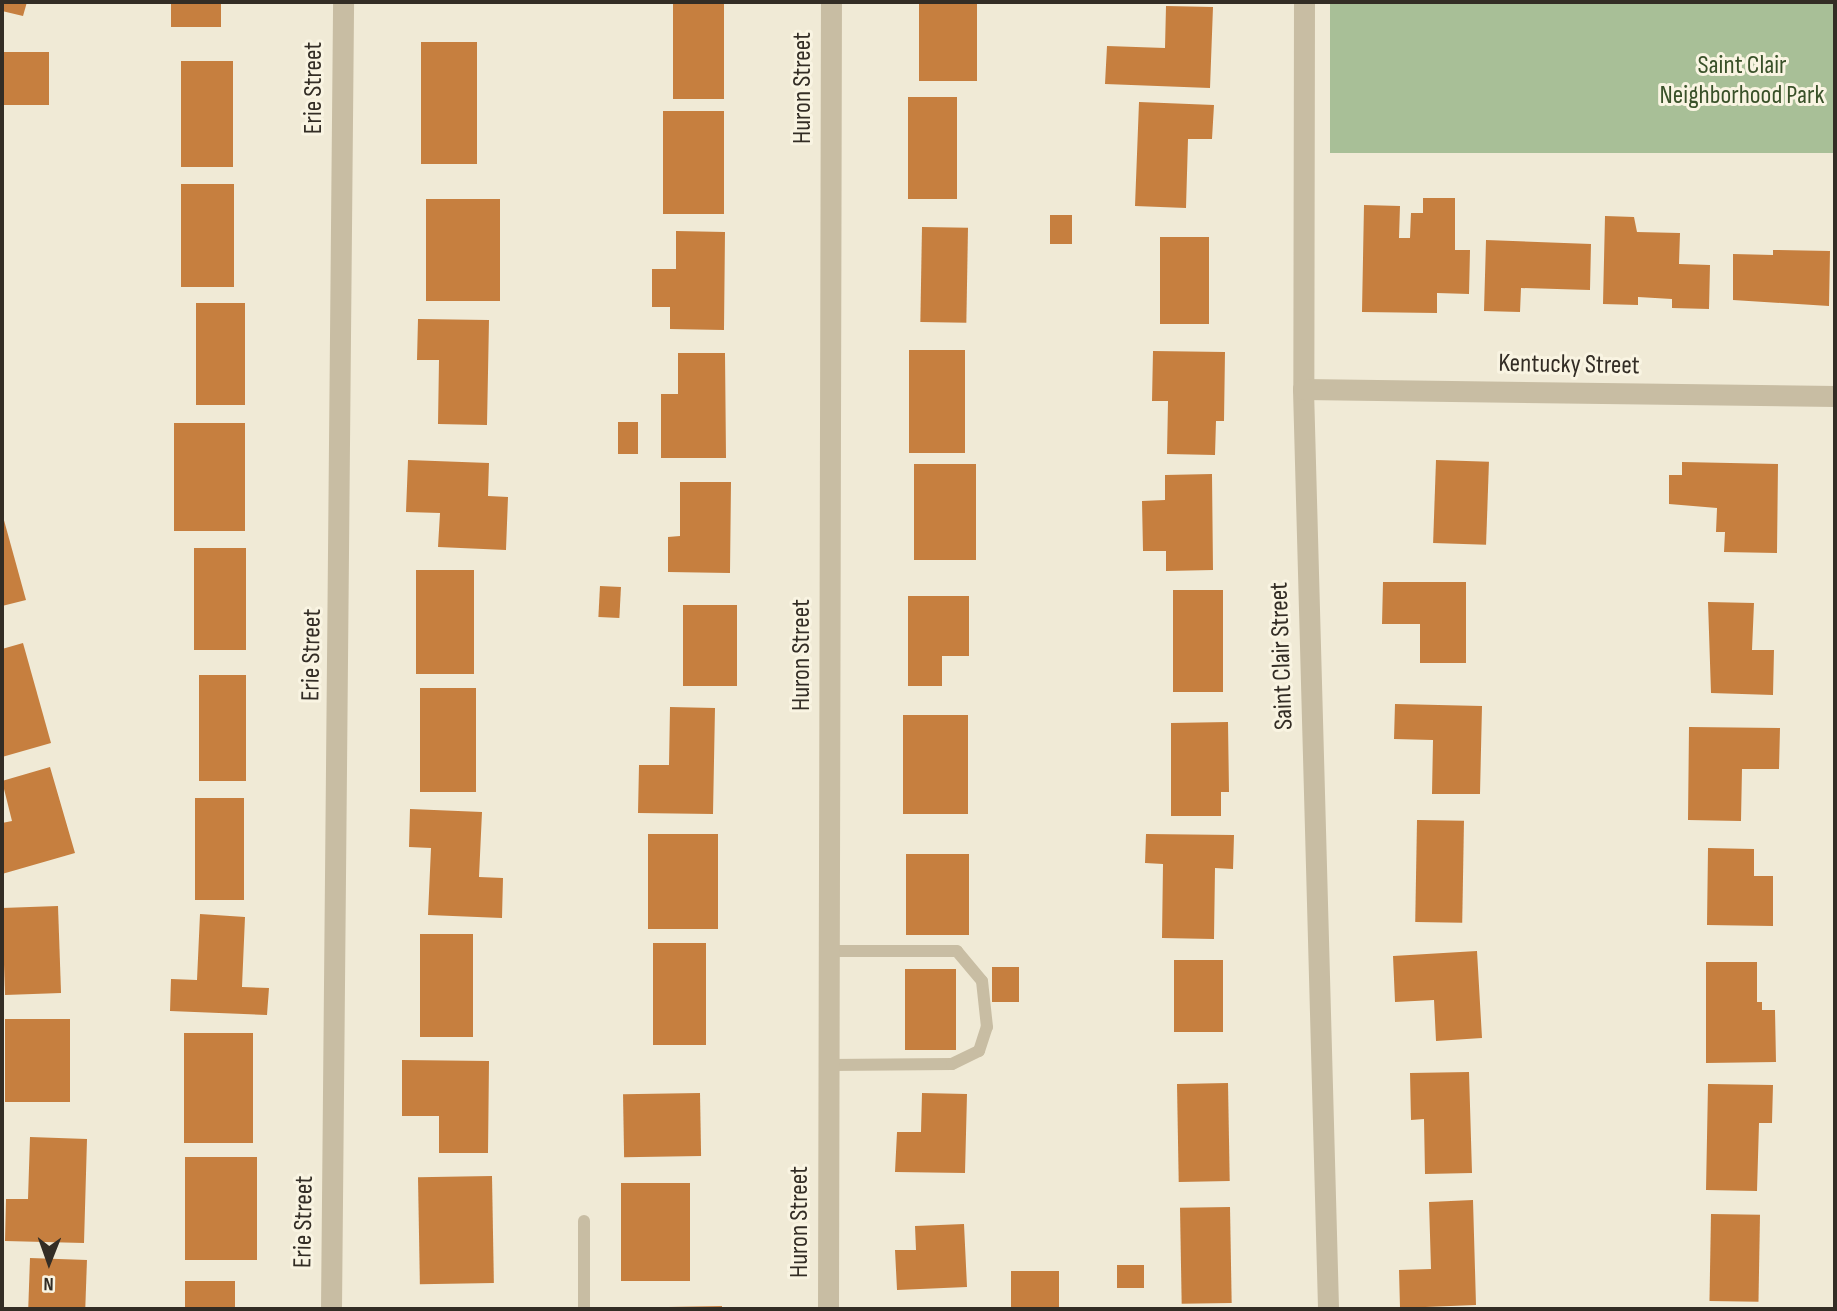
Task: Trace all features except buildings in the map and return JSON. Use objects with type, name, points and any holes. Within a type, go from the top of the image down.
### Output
[{"type":"street","name":"Erie Street","points":[[331,1309],[343,2]]},
{"type":"street","name":"Huron Street","points":[[828,1309],[831,2]]},
{"type":"street","name":"Saint Clair Street","points":[[1304,2],[1303,389],[1328,1309]]},
{"type":"street","name":"Kentucky Street","points":[[1303,389],[1835,396]]},
{"type":"lane","points":[[829,951],[957,951],[982,981],[987,1027],[979,1051],[952,1064],[829,1065]]},
{"type":"lane","points":[[584,1222],[584,1309]]},
{"type":"green space","name":"Saint Clair Neighborhood Park","points":[[1330,2],[1835,2],[1835,153],[1330,153]]}]
